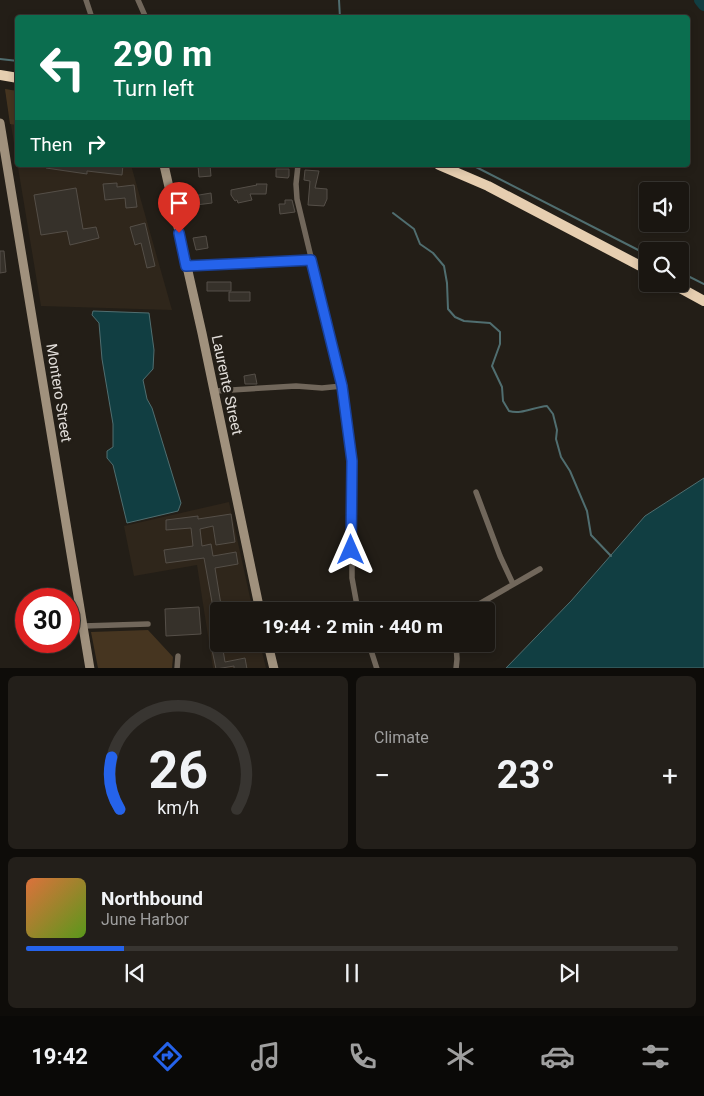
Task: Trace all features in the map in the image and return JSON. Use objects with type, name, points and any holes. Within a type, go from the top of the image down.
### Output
[{"type":"highway","points":[[0,75],[15,78]]},
{"type":"highway","points":[[444,167],[488,186],[639,265]]},
{"type":"highway","points":[[688,292],[704,301]]},
{"type":"street","points":[[86,0],[91,15]]},
{"type":"street","points":[[138,0],[145,15]]},
{"type":"street","name":"Montero Street","points":[[0,123],[90,668]]},
{"type":"street","name":"Laurente Street","points":[[164,167],[215,391],[258,602]]},
{"type":"street","points":[[298,167],[297,198],[342,386],[352,461],[352,578],[356,602]]},
{"type":"street","points":[[186,266],[311,260]]},
{"type":"street","points":[[215,391],[296,386],[322,388],[342,386]]},
{"type":"street","points":[[476,492],[500,556],[513,584]]},
{"type":"street","points":[[482,602],[540,569]]},
{"type":"street","points":[[83,626],[148,624]]},
{"type":"street","points":[[270,652],[274,668]]},
{"type":"street","points":[[372,652],[377,668]]},
{"type":"street","points":[[456,668],[457,652]]},
{"type":"street","points":[[177,668],[178,656]]},
{"type":"shaded area","points":[[5,89],[15,91],[15,149]]},
{"type":"shaded area","points":[[5,89],[15,91],[15,125],[10,124]]},
{"type":"shaded area","points":[[18,167],[132,167],[172,310],[41,306]]},
{"type":"shaded area","points":[[229,502],[251,602],[210,602],[210,649],[197,565],[134,576],[124,526]]},
{"type":"shaded area","points":[[148,630],[173,657],[172,668],[98,668],[91,632]]},
{"type":"shaded area","points":[[211,652],[262,652],[266,668],[213,668]]},
{"type":"water","points":[[93,311],[149,313],[154,350],[153,369],[143,380],[147,399],[152,408],[181,503],[178,511],[127,523],[113,465],[107,458],[107,451],[113,447],[113,424],[102,359],[99,323],[92,315]]},
{"type":"water","points":[[704,478],[704,668],[506,668],[571,601],[645,516]]},
{"type":"building","points":[[123,167],[122,175],[87,171],[87,174],[46,168]]},
{"type":"building","points":[[198,167],[210,167],[211,176],[199,177]]},
{"type":"building","points":[[276,169],[289,169],[288,178],[276,177]]},
{"type":"building","points":[[305,170],[319,171],[315,188],[327,189],[327,199],[324,206],[308,205],[310,181],[304,180]]},
{"type":"building","points":[[117,183],[117,187],[134,185],[137,207],[126,208],[125,198],[105,200],[103,184]]},
{"type":"building","points":[[256,184],[267,184],[266,194],[250,194],[252,200],[238,203],[231,195],[231,190]]},
{"type":"building","points":[[76,188],[83,229],[96,227],[99,238],[70,245],[67,231],[41,235],[34,195]]},
{"type":"building","points":[[211,193],[212,203],[188,206],[187,197]]},
{"type":"building","points":[[285,200],[292,200],[295,212],[280,214],[279,204],[285,204]]},
{"type":"building","points":[[145,223],[155,266],[147,268],[141,243],[135,245],[130,227]]},
{"type":"building","points":[[206,236],[208,248],[196,250],[193,238]]},
{"type":"building","points":[[0,251],[4,251],[6,272],[0,273]]},
{"type":"building","points":[[207,282],[231,282],[231,291],[207,291]]},
{"type":"building","points":[[229,292],[250,292],[250,301],[229,301]]},
{"type":"building","points":[[255,374],[257,384],[245,384],[244,376]]},
{"type":"building","points":[[231,514],[235,542],[216,545],[213,526],[200,529],[202,546],[211,544],[213,556],[236,552],[238,564],[215,568],[221,602],[212,602],[204,558],[166,563],[164,550],[193,546],[191,528],[166,530],[166,520],[198,516],[198,519]]},
{"type":"building","points":[[199,607],[201,634],[166,636],[165,609]]},
{"type":"building","points":[[212,652],[223,652],[225,662],[245,658],[247,668],[234,668],[234,666],[216,668]]},
{"type":"waterway","points":[[339,0],[340,15]]},
{"type":"waterway","points":[[700,0],[704,5]]},
{"type":"waterway","points":[[0,59],[15,61]]},
{"type":"waterway","points":[[476,167],[639,250]]},
{"type":"waterway","points":[[393,213],[414,229],[420,244],[433,253],[444,266],[448,309],[455,317],[464,321],[490,323],[500,332],[500,344],[492,366],[502,387],[503,401],[509,411],[523,411],[547,406],[553,414],[557,430],[556,439],[561,457],[570,471],[587,511],[591,535],[611,556]]},
{"type":"waterway","points":[[689,276],[704,284]]},
{"type":"route","points":[[179,233],[186,266],[311,260],[342,386],[349,433],[352,461],[351,550]]}]
